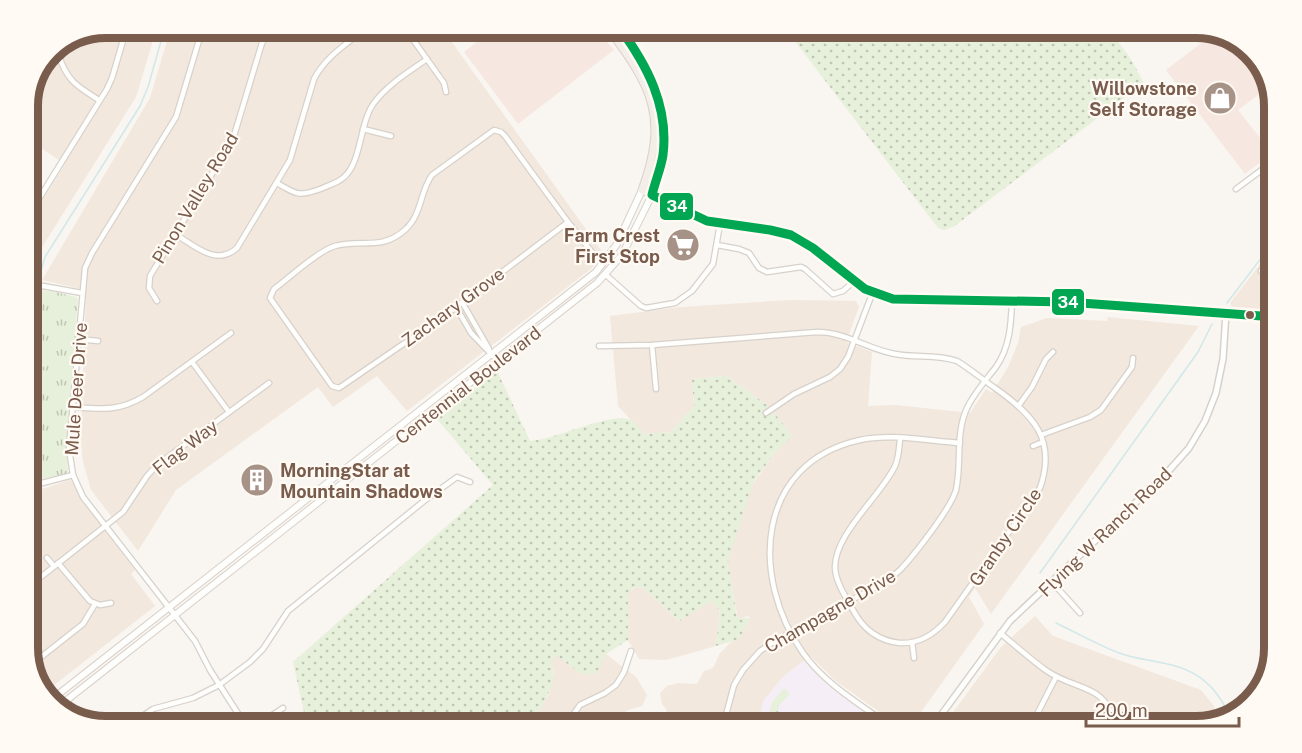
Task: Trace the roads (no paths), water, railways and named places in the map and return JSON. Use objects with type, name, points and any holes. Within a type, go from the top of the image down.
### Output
[{"type":"main road","name":"Centennial Boulevard","points":[[57,696],[581,285],[602,265],[617,244],[642,190],[651,166],[655,145],[655,123],[651,102],[640,73],[615,38]]},
{"type":"main road","name":"Centennial Boulevard","points":[[65,702],[499,362],[606,275],[626,248],[652,195],[664,145],[664,125],[660,102],[641,57],[627,38]]},
{"type":"main road","points":[[642,190],[705,220],[792,236],[814,248],[852,283],[872,294],[893,299],[1067,302],[1264,316]]},
{"type":"street","points":[[38,200],[112,78],[124,38]]},
{"type":"street","name":"Mule Deer Drive","points":[[200,38],[176,117],[89,258],[84,273],[69,449],[73,475],[83,497],[195,641],[219,686],[239,716]]},
{"type":"street","name":"Pinon Valley Road","points":[[157,301],[149,288],[150,276],[233,139],[265,38]]},
{"type":"street","points":[[175,234],[216,256],[229,254],[240,244],[292,155],[314,80],[320,68],[330,56],[354,38]]},
{"type":"street","points":[[412,38],[444,83],[446,92]]},
{"type":"street","points":[[59,56],[71,80],[99,100]]},
{"type":"street","points":[[277,183],[296,194],[304,195],[340,181],[350,171],[371,107],[383,92],[427,59]]},
{"type":"street","points":[[363,129],[391,136]]},
{"type":"street","name":"Zachary Grove","points":[[497,130],[505,136],[568,222],[456,307],[342,388],[332,386],[271,302],[270,295],[274,289],[331,248],[343,245],[371,245],[395,237],[406,229],[417,214],[432,174],[491,131],[497,130]]},
{"type":"street","points":[[1236,189],[1264,168]]},
{"type":"street","points":[[568,222],[602,265]]},
{"type":"street","points":[[606,275],[641,306],[646,308],[675,303],[686,297],[710,270],[720,224]]},
{"type":"street","points":[[717,245],[749,253],[759,268],[767,272],[801,267],[833,294],[843,291],[852,283]]},
{"type":"street","points":[[38,286],[82,293]]},
{"type":"street","points":[[766,413],[801,390],[835,374],[844,364],[872,294]]},
{"type":"street","name":"Champagne Drive","points":[[726,716],[734,685],[743,670],[760,651],[896,574],[911,558],[948,507],[956,490],[962,422],[967,408],[996,366],[1006,347],[1010,331],[1012,301]]},
{"type":"street","points":[[462,302],[492,354]]},
{"type":"street","points":[[456,307],[471,333],[499,362]]},
{"type":"street","name":"Flying W Ranch Road","points":[[940,716],[1000,633],[1166,475],[1198,435],[1210,408],[1220,375],[1226,313]]},
{"type":"street","name":"Granby Circle","points":[[599,346],[652,345],[817,332],[833,333],[894,354],[951,359],[1019,405],[1032,418],[1043,442],[1044,476],[1035,497],[945,622],[928,637],[912,642]]},
{"type":"street","points":[[72,407],[107,410],[128,405],[143,397],[231,333]]},
{"type":"street","points":[[78,339],[98,341]]},
{"type":"street","points":[[652,345],[656,389]]},
{"type":"street","points":[[1019,405],[1038,377],[1046,359],[1053,352]]},
{"type":"street","points":[[1041,435],[1089,417],[1101,410],[1132,367],[1133,358]]},
{"type":"street","points":[[192,362],[229,412]]},
{"type":"street","name":"Flag Way","points":[[38,579],[127,508],[147,476],[157,465],[268,383]]},
{"type":"street","points":[[877,716],[821,674],[790,633],[775,596],[769,557],[772,525],[786,492],[809,465],[837,447],[868,438],[960,443]]},
{"type":"street","points":[[900,439],[898,459],[892,472],[844,538],[837,553],[836,575],[861,623],[876,636],[894,642],[912,642],[914,658]]},
{"type":"street","points":[[1033,446],[1043,442]]},
{"type":"street","points":[[141,473],[147,476]]},
{"type":"street","points":[[38,484],[73,475]]},
{"type":"street","points":[[143,716],[153,709],[193,698],[219,686],[257,656],[288,611],[457,477],[470,482]]},
{"type":"street","points":[[47,558],[95,604],[111,603]]},
{"type":"street","points":[[1052,582],[1080,613]]},
{"type":"street","points":[[39,659],[83,624],[95,604]]},
{"type":"street","points":[[1000,633],[1056,677],[1087,688],[1102,698],[1112,716]]},
{"type":"street","points":[[572,716],[580,705],[616,685],[624,672],[631,651]]},
{"type":"street","points":[[1036,716],[1056,677]]},
{"type":"street","points":[[271,716],[283,708]]},
{"type":"waterway","points":[[39,278],[45,257],[140,106],[162,38]]},
{"type":"waterway","points":[[1227,303],[1264,254]]},
{"type":"waterway","points":[[1040,573],[1198,352],[1212,324]]},
{"type":"waterway","points":[[1056,623],[1119,653],[1169,664],[1192,672],[1213,689],[1225,709]]},
{"type":"place","name":"Willowstone Self Storage","points":[[1220,98]]},
{"type":"place","name":"Farm Crest First Stop","points":[[683,245]]},
{"type":"place","name":"MorningStar at Mountain Shadows","points":[[257,480]]}]
